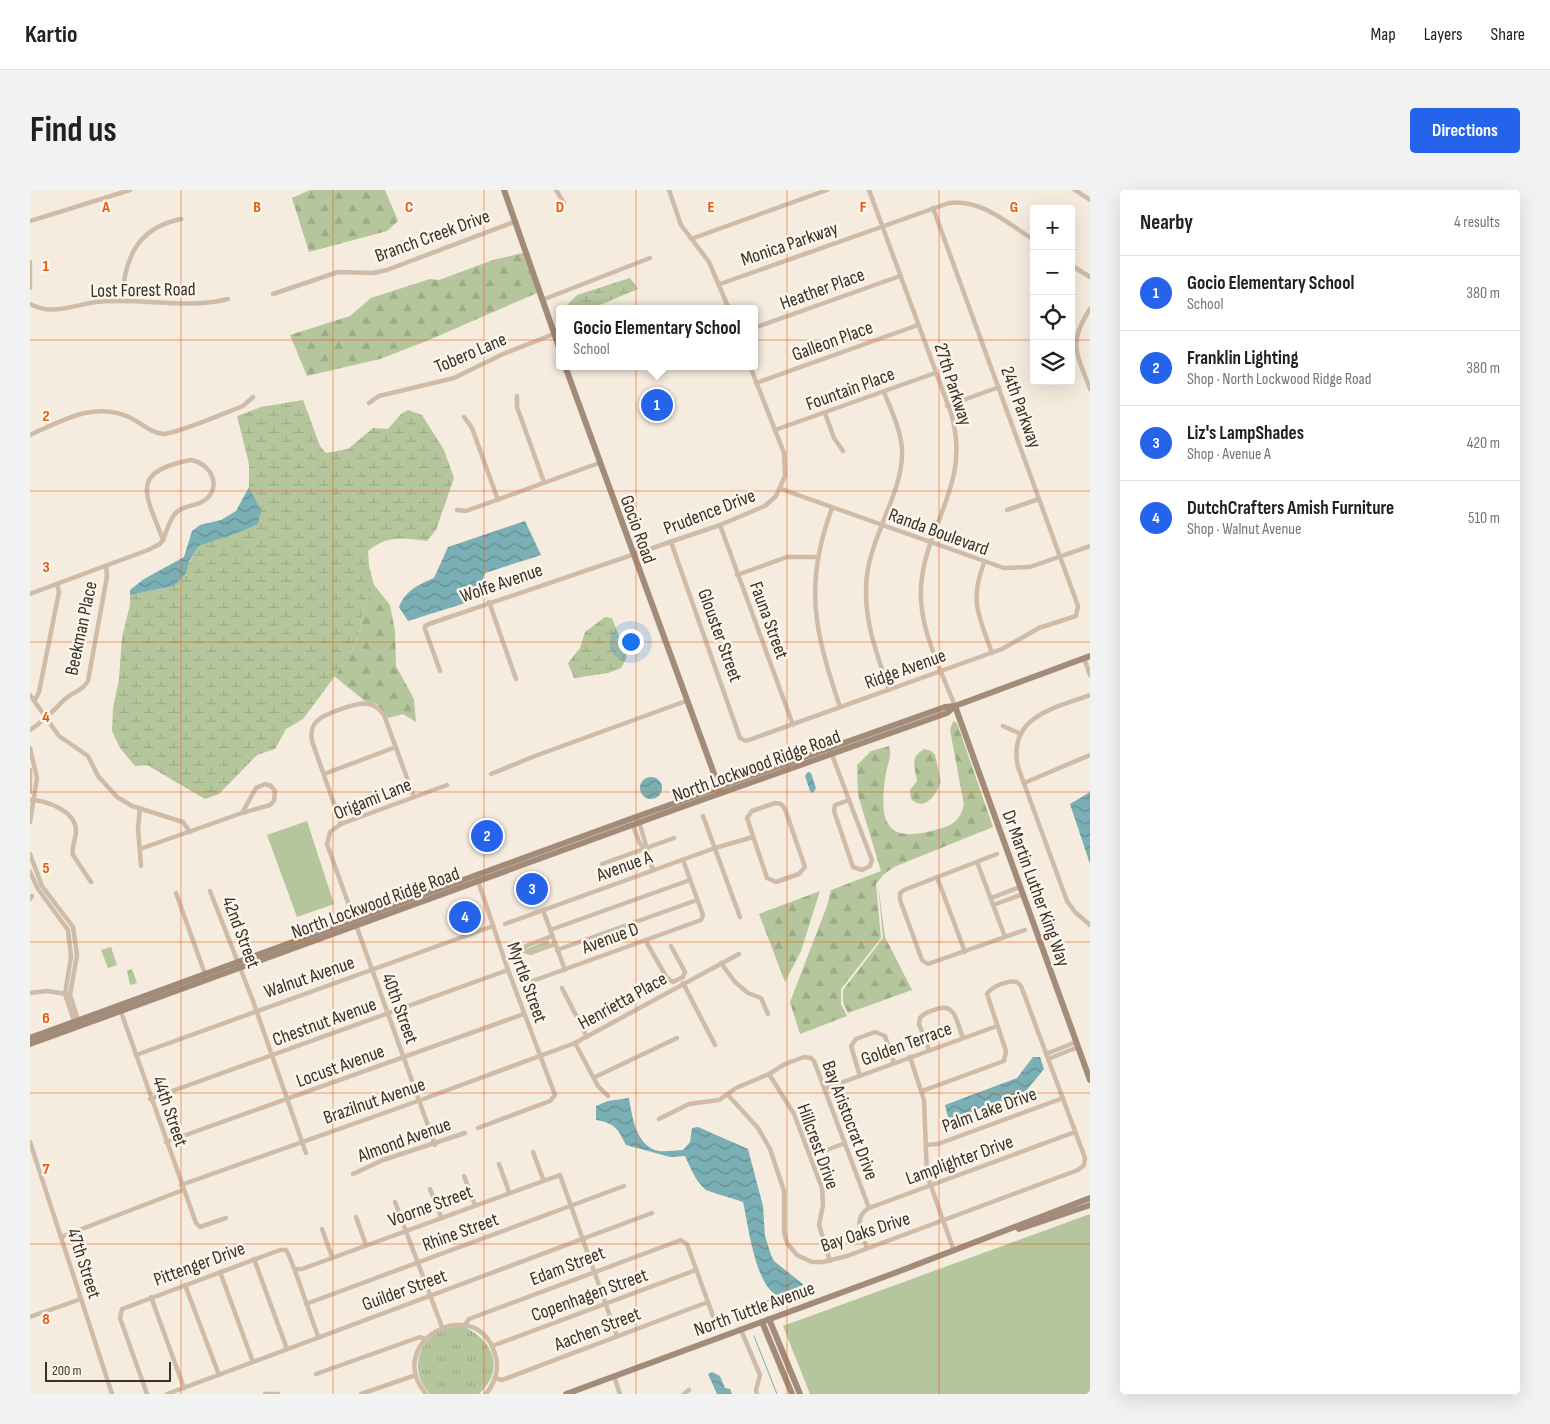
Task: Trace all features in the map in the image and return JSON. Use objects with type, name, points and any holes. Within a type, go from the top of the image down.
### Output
[{"type":"main road","points":[[504,190],[556,339]]},
{"type":"main road","name":"Gocio Road","points":[[566,370],[686,701],[721,790]]},
{"type":"main road","name":"North Lockwood Ridge Road","points":[[30,1044],[120,1008],[1087,657]]},
{"type":"main road","name":"Dr Martin Luther King Way","points":[[955,706],[1090,1080]]},
{"type":"main road","name":"North Lockwood Ridge Road","points":[[636,822],[665,807],[721,790]]},
{"type":"main road","name":"North Lockwood Ridge Road","points":[[120,1008],[205,974],[238,965]]},
{"type":"main road","name":"North Lockwood Ridge Road","points":[[30,1038],[77,1024]]},
{"type":"main road","name":"North Tuttle Avenue","points":[[566,1394],[954,1251],[1090,1198]]},
{"type":"main road","name":"North Tuttle Avenue","points":[[954,1251],[1090,1205]]},
{"type":"main road","points":[[769,1319],[800,1394]]},
{"type":"main road","points":[[762,1322],[792,1394]]},
{"type":"street","points":[[30,221],[130,190]]},
{"type":"street","points":[[556,190],[564,203]]},
{"type":"street","points":[[669,190],[680,221],[709,262],[728,305]]},
{"type":"street","points":[[691,239],[827,190]]},
{"type":"street","name":"27th Parkway","points":[[869,190],[956,435],[956,467],[951,491],[923,573],[921,602],[926,627],[955,706]]},
{"type":"street","points":[[1076,190],[1090,200]]},
{"type":"street","name":"Monica Parkway","points":[[720,284],[933,208],[954,203],[978,206],[1030,238]]},
{"type":"street","name":"24th Parkway","points":[[933,208],[1078,606],[1076,616]]},
{"type":"street","points":[[122,301],[126,266],[135,248],[145,236],[158,227],[181,219]]},
{"type":"street","name":"Branch Creek Drive","points":[[273,294],[338,272],[387,270],[514,222]]},
{"type":"street","points":[[542,300],[650,258]]},
{"type":"street","points":[[30,262],[30,288]]},
{"type":"street","points":[[1075,268],[1090,277]]},
{"type":"street","name":"Heather Place","points":[[758,327],[900,276]]},
{"type":"street","name":"Lost Forest Road","points":[[30,304],[42,310],[52,311],[99,302],[200,304],[228,299]]},
{"type":"street","points":[[1090,309],[1080,325],[1075,338],[1076,349],[1088,374],[1090,389]]},
{"type":"street","name":"Galleon Place","points":[[756,383],[918,325]]},
{"type":"street","name":"Tobero Lane","points":[[368,403],[378,396],[454,378],[503,354],[554,334]]},
{"type":"street","name":"Prudence Drive","points":[[633,555],[720,525],[762,508],[775,498],[785,476],[786,462],[751,370]]},
{"type":"street","name":"Fountain Place","points":[[775,430],[935,373]]},
{"type":"street","points":[[947,406],[999,387]]},
{"type":"street","points":[[884,392],[899,432],[902,458],[899,474],[869,564],[866,611],[873,643],[889,690]]},
{"type":"street","points":[[517,396],[518,407],[544,482]]},
{"type":"street","points":[[30,435],[79,415],[98,410],[118,413],[152,431],[166,434],[244,406],[253,397]]},
{"type":"street","points":[[825,413],[834,438],[843,451]]},
{"type":"street","points":[[464,417],[472,428],[498,500]]},
{"type":"street","points":[[30,594],[155,547],[163,540],[174,515],[178,511],[199,503],[210,495],[214,483],[212,476],[204,464],[198,461],[185,462],[158,470],[149,478],[145,489],[163,540]]},
{"type":"street","points":[[457,510],[466,511],[599,463]]},
{"type":"street","name":"Randa Boulevard","points":[[780,489],[1004,568],[1017,569],[1034,566],[1090,546]]},
{"type":"street","points":[[1008,510],[1039,498]]},
{"type":"street","points":[[832,508],[817,557],[814,592],[817,628],[824,660],[840,707]]},
{"type":"street","name":"Fauna Street","points":[[720,525],[793,725]]},
{"type":"street","name":"Glouster Street","points":[[671,542],[741,739]]},
{"type":"street","name":"Wolfe Avenue","points":[[440,671],[425,626],[489,602],[633,555]]},
{"type":"street","points":[[737,575],[787,557],[817,557]]},
{"type":"street","points":[[984,562],[977,583],[975,598],[992,653]]},
{"type":"street","name":"Beekman Place","points":[[30,730],[47,719],[63,701],[78,692],[88,681],[107,576],[106,566]]},
{"type":"street","points":[[35,700],[39,692],[57,598],[57,584]]},
{"type":"street","points":[[489,602],[516,679]]},
{"type":"street","name":"Ridge Avenue","points":[[741,739],[747,741],[992,653],[1039,628],[1076,616]]},
{"type":"street","points":[[1087,657],[1090,675]]},
{"type":"street","points":[[30,695],[59,736],[88,756],[98,776],[111,792],[124,802],[183,822],[190,832]]},
{"type":"street","points":[[1090,695],[1040,713],[1028,724],[1021,734],[1016,757],[1058,879],[1071,907],[1090,925]]},
{"type":"street","points":[[491,774],[534,756],[686,701]]},
{"type":"street","points":[[341,824],[312,741],[312,729],[318,719],[348,707],[363,703],[376,706],[380,710],[396,747],[414,798]]},
{"type":"street","points":[[1003,726],[1021,734]]},
{"type":"street","points":[[324,774],[396,747]]},
{"type":"street","points":[[30,748],[36,778],[30,822]]},
{"type":"street","points":[[830,751],[849,800],[872,860],[870,866],[862,870],[853,867],[834,811],[836,805],[849,800]]},
{"type":"street","points":[[1024,783],[1090,755]]},
{"type":"street","points":[[30,770],[30,792]]},
{"type":"street","points":[[140,849],[272,804],[276,795],[274,788],[268,784],[259,786],[242,813]]},
{"type":"street","name":"Origami Lane","points":[[340,882],[327,844],[330,832],[341,824],[446,786]]},
{"type":"street","points":[[32,800],[45,801],[55,806],[74,824],[76,829],[73,855],[91,882]]},
{"type":"street","points":[[775,803],[781,804],[785,809],[805,865],[803,871],[777,882],[772,881],[768,878],[753,837],[747,821],[749,813],[775,803]]},
{"type":"street","points":[[140,808],[141,866]]},
{"type":"street","points":[[703,816],[740,917]]},
{"type":"street","points":[[636,822],[640,844],[645,849],[653,870]]},
{"type":"street","name":"Avenue A","points":[[505,924],[715,848],[753,837]]},
{"type":"street","points":[[602,864],[674,838]]},
{"type":"street","points":[[30,854],[39,880],[57,909]]},
{"type":"street","points":[[997,854],[902,890],[899,897],[922,960],[928,964],[932,963],[1025,930]]},
{"type":"street","points":[[557,950],[697,900],[683,860]]},
{"type":"street","points":[[978,862],[1005,937]]},
{"type":"street","points":[[30,872],[38,888],[70,922],[77,955],[68,994],[77,1024]]},
{"type":"street","points":[[937,877],[965,952]]},
{"type":"street","name":"Myrtle Street","points":[[477,878],[492,926],[555,1094],[554,1097]]},
{"type":"street","points":[[550,930],[690,880]]},
{"type":"street","name":"40th Street","points":[[340,882],[434,1144]]},
{"type":"street","points":[[991,898],[1021,890]]},
{"type":"street","points":[[993,905],[1021,890]]},
{"type":"street","name":"42nd Street","points":[[210,891],[256,1011],[306,1153]]},
{"type":"street","points":[[176,893],[205,974]]},
{"type":"street","name":"Avenue D","points":[[527,983],[699,921],[703,918],[697,900]]},
{"type":"street","points":[[543,910],[565,970]]},
{"type":"street","name":"Walnut Avenue","points":[[136,1055],[492,926]]},
{"type":"street","points":[[552,936],[526,946],[524,951],[530,953],[555,944]]},
{"type":"street","points":[[645,940],[667,978],[673,982],[683,977],[685,972],[671,946]]},
{"type":"street","name":"Henrietta Place","points":[[575,1043],[739,954]]},
{"type":"street","points":[[721,963],[735,982],[751,995],[760,998],[766,1005],[768,1014]]},
{"type":"street","name":"Chestnut Avenue","points":[[150,1099],[508,970]]},
{"type":"street","points":[[922,1091],[1004,1061],[1006,1051],[987,999],[988,992],[992,988],[1010,982],[1017,982],[1021,986],[1075,1132]]},
{"type":"street","name":"Henrietta Place","points":[[683,983],[715,1044]]},
{"type":"street","points":[[562,988],[587,1037]]},
{"type":"street","points":[[30,993],[47,991],[68,994]]},
{"type":"street","points":[[929,1050],[919,1024],[920,1018],[925,1013],[943,1006],[949,1007],[953,1011],[963,1038]]},
{"type":"street","name":"44th Street","points":[[120,1008],[150,1099],[198,1226],[226,1218]]},
{"type":"street","name":"Locust Avenue","points":[[166,1142],[524,1014]]},
{"type":"street","name":"Golden Terrace","points":[[824,1088],[997,1026]]},
{"type":"street","points":[[860,1076],[851,1046],[856,1039],[880,1032],[884,1036],[894,1063]]},
{"type":"street","points":[[595,1077],[677,1038]]},
{"type":"street","points":[[575,1043],[595,1077],[598,1086],[608,1096]]},
{"type":"street","name":"Brazilnut Avenue","points":[[61,1237],[182,1187],[575,1043]]},
{"type":"street","points":[[1047,1056],[1077,1045]]},
{"type":"street","name":"Bay Aristocrat Drive","points":[[659,1119],[684,1106],[712,1102],[785,1064],[808,1057],[814,1061],[869,1208]]},
{"type":"street","points":[[910,1057],[922,1091],[926,1115],[926,1169],[930,1186],[954,1251]]},
{"type":"street","name":"Hillcrest Drive","points":[[769,1074],[794,1114],[823,1192],[824,1206],[819,1225],[830,1261]]},
{"type":"street","name":"Bay Oaks Drive","points":[[728,1095],[758,1128],[770,1149],[784,1191],[784,1232],[791,1249],[807,1261],[818,1263],[830,1261],[867,1248],[1078,1170],[1084,1165],[1085,1158],[1075,1132]]},
{"type":"street","name":"Almond Avenue","points":[[478,1128],[554,1097]]},
{"type":"street","name":"Palm Lake Drive","points":[[926,1145],[938,1144],[1063,1098]]},
{"type":"street","name":"Lamplighter Drive","points":[[869,1208],[1075,1132]]},
{"type":"street","name":"Almond Avenue","points":[[354,1174],[383,1160],[465,1133]]},
{"type":"street","name":"47th Street","points":[[30,1142],[112,1394]]},
{"type":"street","points":[[810,1156],[844,1144]]},
{"type":"street","points":[[533,1152],[543,1179]]},
{"type":"street","points":[[498,1164],[509,1192]]},
{"type":"street","name":"Voorne Street","points":[[295,1269],[366,1245],[543,1179],[560,1175],[572,1206]]},
{"type":"street","points":[[464,1176],[475,1205]]},
{"type":"street","name":"Rhine Street","points":[[306,1304],[624,1186]]},
{"type":"street","points":[[430,1189],[441,1217]]},
{"type":"street","points":[[395,1202],[442,1327]]},
{"type":"street","points":[[572,1206],[617,1336]]},
{"type":"street","points":[[867,1248],[859,1223],[861,1214],[869,1208]]},
{"type":"street","name":"Guilder Street","points":[[167,1394],[318,1336],[652,1213]]},
{"type":"street","points":[[356,1217],[366,1245]]},
{"type":"street","points":[[322,1229],[332,1257]]},
{"type":"street","name":"Edam Street","points":[[465,1325],[468,1319],[678,1240],[683,1240],[696,1270]]},
{"type":"street","name":"Pittenger Drive","points":[[147,1394],[119,1315],[124,1307],[254,1259],[283,1250],[290,1253],[318,1336]]},
{"type":"street","points":[[254,1259],[287,1349]]},
{"type":"street","points":[[696,1270],[718,1326]]},
{"type":"street","name":"Copenhagen Street","points":[[492,1346],[696,1270]]},
{"type":"street","points":[[220,1272],[253,1362]]},
{"type":"street","points":[[185,1285],[219,1375]]},
{"type":"street","points":[[151,1297],[184,1388]]},
{"type":"street","points":[[30,1317],[81,1299]]},
{"type":"street","name":"Aachen Street","points":[[495,1378],[502,1380],[708,1302]]},
{"type":"street","points":[[426,1394],[416,1375],[416,1358],[425,1339],[442,1327],[455,1324],[465,1325],[480,1332],[492,1346],[497,1363],[495,1378],[486,1394]]},
{"type":"street","points":[[741,1330],[760,1375],[756,1390],[757,1394]]},
{"type":"street","points":[[316,1374],[420,1337],[425,1339]]},
{"type":"street","points":[[361,1394],[416,1375]]},
{"type":"street","points":[[614,1376],[620,1394]]},
{"type":"street","points":[[684,1394],[689,1390]]},
{"type":"street","points":[[265,1394],[278,1394]]},
{"type":"green space","points":[[310,190],[385,190],[398,221],[387,231],[309,252],[292,198]]},
{"type":"green space","points":[[523,253],[537,293],[380,359],[307,376],[290,335],[350,316],[371,298],[430,279],[439,280],[493,260]]},
{"type":"green space","points":[[630,278],[638,289],[600,305],[567,305],[577,295]]},
{"type":"green space","points":[[303,400],[320,446],[326,453],[348,449],[373,428],[388,429],[401,414],[408,410],[422,415],[444,450],[454,478],[436,530],[427,541],[389,540],[368,551],[369,566],[374,585],[364,607],[359,634],[349,657],[303,719],[286,729],[275,749],[257,755],[219,794],[205,799],[147,765],[135,766],[120,748],[112,731],[122,637],[130,605],[130,595],[174,586],[199,546],[240,532],[261,510],[249,487],[249,464],[237,416],[261,407]]},
{"type":"green space","points":[[374,585],[390,605],[395,631],[396,666],[414,699],[416,722],[403,714],[388,718],[377,704],[365,701],[334,676],[349,657],[359,634],[364,607]]},
{"type":"green space","points":[[605,617],[612,618],[627,657],[621,668],[608,673],[574,678],[568,663],[580,648],[585,632]]},
{"type":"green space","points":[[953,721],[957,723],[993,827],[894,867],[884,874],[876,884],[881,938],[841,989],[841,1004],[847,1016],[800,1034],[790,1002],[827,906],[831,890],[881,871],[858,795],[857,765],[871,751],[889,746],[890,756],[886,772],[883,805],[885,817],[890,826],[897,832],[908,834],[923,833],[950,825],[959,817],[964,805],[950,730]]},
{"type":"green space","points":[[924,749],[931,751],[935,755],[941,782],[933,797],[921,804],[911,799],[910,790],[917,781],[914,767],[916,756]]},
{"type":"green space","points":[[307,821],[334,904],[297,917],[267,835]]},
{"type":"green space","points":[[878,884],[885,937],[912,990],[848,1013],[843,1003],[843,990],[883,938]]},
{"type":"green space","points":[[820,891],[801,951],[785,982],[759,914]]},
{"type":"green space","points":[[548,940],[550,944],[530,951],[527,949]]},
{"type":"green space","points":[[111,947],[117,965],[108,968],[101,950]]},
{"type":"green space","points":[[132,969],[137,983],[130,985],[127,971]]},
{"type":"green space","points":[[1090,1214],[1090,1394],[810,1394],[783,1326]]},
{"type":"green space","points":[[462,1326],[481,1338],[488,1346],[494,1364],[488,1384],[479,1394],[430,1394],[424,1386],[418,1368],[422,1350],[426,1342],[433,1335],[447,1328]]},
{"type":"water","points":[[249,487],[261,510],[258,524],[199,546],[189,561],[186,573],[174,586],[130,595],[130,590],[144,579],[184,557],[192,531],[200,525],[221,520],[236,511]]},
{"type":"water","points":[[525,521],[541,555],[485,573],[475,600],[408,621],[399,607],[402,601],[413,589],[434,578],[448,547]]},
{"type":"water","points":[[808,772],[811,773],[816,788],[813,793],[810,791],[805,776]]},
{"type":"water","points":[[651,777],[659,780],[662,788],[659,796],[651,799],[643,796],[640,788],[643,780]]},
{"type":"water","points":[[1090,792],[1090,864],[1070,804]]},
{"type":"water","points":[[1033,1057],[1040,1057],[1044,1069],[1025,1092],[954,1118],[948,1117],[945,1105],[1017,1078]]},
{"type":"water","points":[[629,1098],[636,1130],[645,1144],[651,1148],[659,1151],[683,1150],[690,1142],[692,1128],[698,1127],[748,1149],[763,1206],[765,1236],[771,1255],[774,1261],[803,1284],[802,1292],[780,1296],[772,1292],[765,1283],[754,1255],[743,1202],[702,1187],[685,1156],[670,1157],[626,1145],[621,1135],[612,1125],[596,1120],[596,1106],[608,1101]]},
{"type":"water","points":[[712,1372],[720,1376],[725,1388],[730,1389],[732,1394],[717,1394],[708,1374]]},
{"type":"waterway","points":[[747,1317],[747,1309],[772,1299]]},
{"type":"waterway","points":[[754,1336],[777,1394]]},
{"type":"place","name":"Gocio Elementary School","points":[[657,405]]},
{"type":"place","name":"Franklin Lighting","points":[[487,836]]},
{"type":"place","name":"Liz's LampShades","points":[[532,889]]},
{"type":"place","name":"DutchCrafters Amish Furniture","points":[[465,917]]}]
